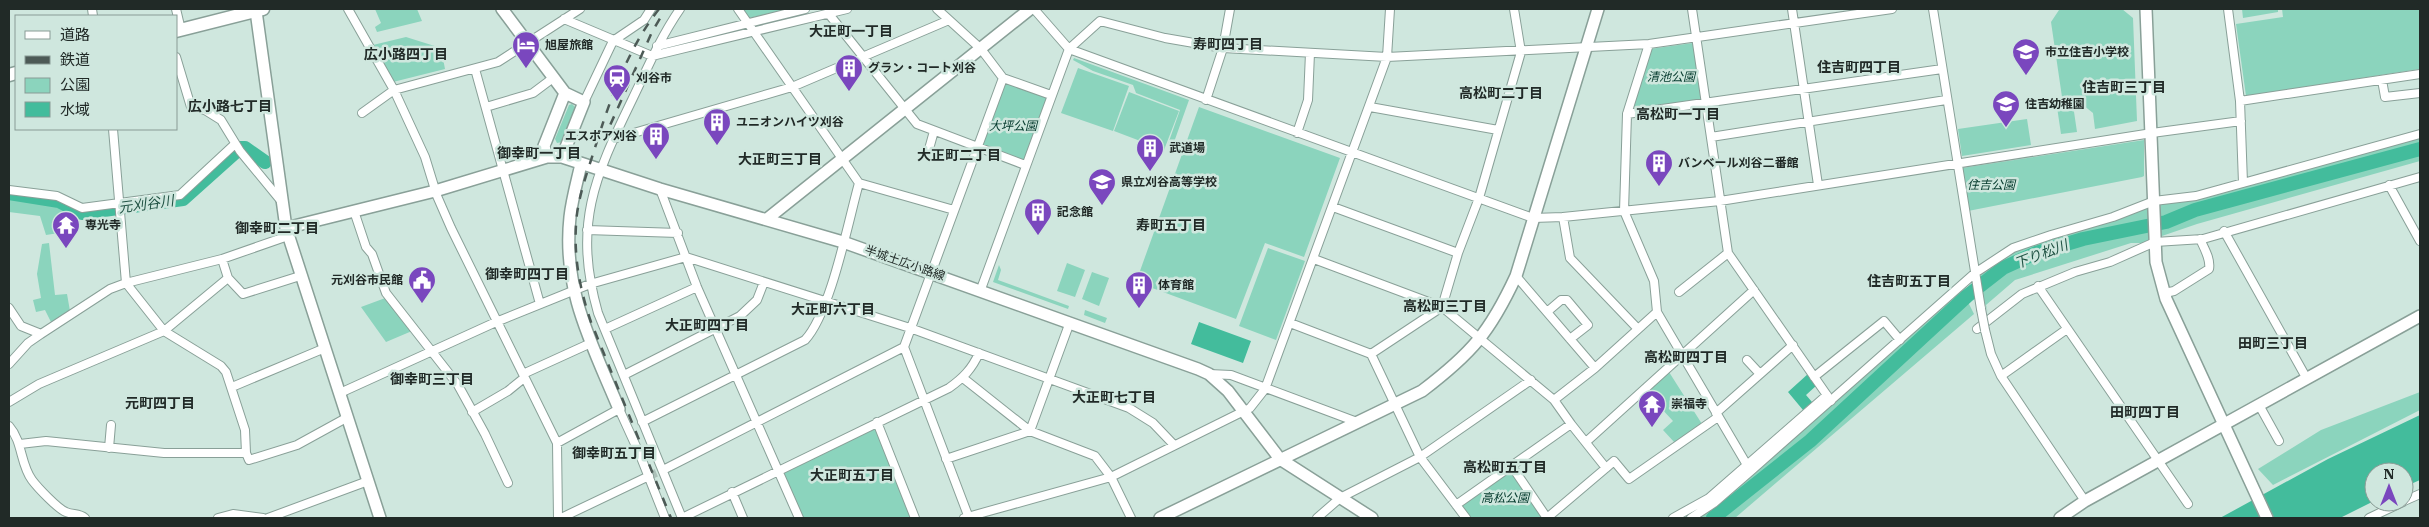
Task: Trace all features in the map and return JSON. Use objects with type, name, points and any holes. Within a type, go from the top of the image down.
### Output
[{"type":"main road","points":[[178,30],[258,9]]},
{"type":"street","points":[[258,9],[287,232],[380,518]]},
{"type":"street","points":[[348,9],[394,90],[425,157],[435,191],[496,322],[557,442],[561,518],[649,476]]},
{"type":"street","points":[[502,9],[564,93],[584,102]]},
{"type":"street","points":[[362,112],[394,90],[498,62],[580,9]]},
{"type":"street","points":[[9,364],[28,343],[41,334],[110,290],[126,283],[222,259],[287,232],[354,211],[504,172],[547,157],[562,157],[584,102],[613,41],[644,20],[651,9]]},
{"type":"street","points":[[680,9],[657,46],[613,139],[600,170],[591,200],[587,230],[590,284],[605,329],[682,518],[949,388],[964,378],[974,365],[979,353]]},
{"type":"street","points":[[738,9],[860,183],[954,210]]},
{"type":"street","points":[[657,46],[805,9]]},
{"type":"street","points":[[564,19],[652,56],[847,9]]},
{"type":"street","points":[[937,9],[980,49],[1003,78],[1051,95]]},
{"type":"street","points":[[767,219],[1030,9]]},
{"type":"street","points":[[1034,9],[1069,49],[1533,218],[1563,217],[1720,201],[2152,133],[2241,121]]},
{"type":"street","points":[[1206,100],[1223,48],[1230,9]]},
{"type":"street","points":[[1003,78],[904,347],[967,518],[1111,477],[1174,444],[1250,408],[1265,389],[1354,154],[1387,57],[1390,9]]},
{"type":"street","points":[[1371,354],[1442,306],[1458,253],[1478,198],[1521,52],[1514,9]]},
{"type":"street","points":[[1160,518],[1422,391],[1454,367],[1482,339],[1500,309],[1516,276],[1598,9]]},
{"type":"street","points":[[1692,9],[1728,253],[1829,398]]},
{"type":"street","points":[[1792,9],[1818,185]]},
{"type":"street","points":[[981,289],[1069,49],[1100,21],[1165,38],[1223,48],[1387,57],[1587,49],[1649,44],[1696,39],[1892,9]]},
{"type":"street","points":[[1933,9],[1975,276],[1991,354],[2001,376],[2086,501]]},
{"type":"street","points":[[2146,9],[2156,262],[2165,293],[2267,518]]},
{"type":"street","points":[[2228,9],[2240,101],[2243,183]]},
{"type":"street","points":[[828,13],[903,109],[917,124],[1026,165]]},
{"type":"street","points":[[613,139],[792,87],[949,20]]},
{"type":"street","points":[[1649,44],[1627,114],[1624,211],[1654,281],[1657,312],[1747,465]]},
{"type":"street","points":[[1297,133],[1308,100],[1310,54]]},
{"type":"street","points":[[178,63],[192,107],[206,110],[221,120],[237,147],[282,202]]},
{"type":"street","points":[[475,68],[540,304]]},
{"type":"street","points":[[1627,114],[1942,69]]},
{"type":"street","points":[[2240,101],[2420,74]]},
{"type":"street","points":[[486,107],[533,93],[553,78]]},
{"type":"street","points":[[2382,80],[2386,97],[2420,92]]},
{"type":"street","points":[[547,157],[544,146],[564,93]]},
{"type":"street","points":[[1711,136],[1946,100]]},
{"type":"street","points":[[1370,107],[1498,130]]},
{"type":"street","points":[[113,130],[118,207],[126,283],[164,331],[221,366],[226,372],[245,430],[246,453],[249,460],[297,445],[348,417]]},
{"type":"street","points":[[929,149],[934,131]]},
{"type":"street","points":[[1673,518],[1709,498],[1975,276],[2013,248],[2113,217],[2154,201],[2196,196],[2420,134]]},
{"type":"street","points":[[9,190],[57,196],[82,208],[118,207],[180,195],[237,147]]},
{"type":"street","name":"半城土広小路線","points":[[562,157],[660,189],[843,242],[981,289],[1209,374],[1228,391],[1280,459],[1372,518]]},
{"type":"street","points":[[581,164],[573,198],[568,239],[573,291],[591,343],[666,518]]},
{"type":"street","points":[[1977,329],[2011,302],[2038,286],[2075,272],[2110,262],[2155,240],[2200,239],[2420,176]]},
{"type":"street","points":[[642,422],[805,340],[814,330],[826,299],[860,183]]},
{"type":"street","points":[[2389,185],[2420,241]]},
{"type":"street","points":[[660,189],[697,287],[735,376],[800,518]]},
{"type":"street","points":[[1333,207],[1458,253]]},
{"type":"street","points":[[354,211],[366,247],[372,254],[386,293],[431,353],[458,385],[508,483]]},
{"type":"street","points":[[1563,217],[1570,258],[1638,329]]},
{"type":"street","points":[[587,230],[678,233]]},
{"type":"street","points":[[2224,231],[2307,379]]},
{"type":"street","points":[[2165,293],[2174,291],[2208,269],[2207,256],[2200,239]]},
{"type":"street","points":[[1679,292],[1728,253]]},
{"type":"street","points":[[340,393],[496,322],[590,284],[686,257],[764,282],[826,299],[1049,378],[1134,411],[1152,423],[1174,444]]},
{"type":"street","points":[[222,259],[228,278],[243,294],[300,276]]},
{"type":"street","points":[[1314,259],[1442,306],[1554,400],[1606,468]]},
{"type":"street","points":[[1516,276],[1595,368]]},
{"type":"street","points":[[9,402],[39,384],[164,331],[228,278]]},
{"type":"street","points":[[624,375],[716,329],[750,308],[757,300],[764,282]]},
{"type":"street","points":[[2038,286],[2188,504]]},
{"type":"street","points":[[605,329],[697,287]]},
{"type":"street","points":[[1586,442],[1754,290]]},
{"type":"street","points":[[1547,312],[1561,300],[1567,300],[1588,324],[1570,339]]},
{"type":"street","points":[[9,308],[21,326],[41,334]]},
{"type":"street","points":[[1554,400],[1595,368],[1657,312]]},
{"type":"street","points":[[2060,518],[2086,501],[2420,316]]},
{"type":"street","points":[[1814,377],[1884,321],[1900,340]]},
{"type":"street","points":[[1030,431],[1070,322]]},
{"type":"street","points":[[1290,323],[1371,354],[1420,457],[1466,518]]},
{"type":"street","points":[[2001,376],[2067,329]]},
{"type":"street","points":[[472,412],[508,391],[523,376],[591,343]]},
{"type":"street","points":[[1512,465],[1547,518],[1614,462],[1629,479],[1717,415],[1793,345]]},
{"type":"street","points":[[663,470],[904,347]]},
{"type":"street","points":[[232,387],[325,348]]},
{"type":"street","points":[[1747,360],[1760,374]]},
{"type":"street","points":[[1209,374],[1231,375],[1357,422]]},
{"type":"street","points":[[964,378],[1030,431],[1095,456],[1111,477],[1131,518]]},
{"type":"street","points":[[1317,518],[1340,498],[1420,457],[1531,380]]},
{"type":"street","points":[[1691,518],[1714,503],[1829,398]]},
{"type":"street","points":[[2260,405],[2279,441]]},
{"type":"street","points":[[557,442],[619,409]]},
{"type":"street","points":[[877,422],[915,518]]},
{"type":"street","points":[[1456,505],[1571,424]]},
{"type":"street","points":[[109,448],[110,425]]},
{"type":"street","points":[[9,426],[20,444],[32,480],[54,504],[66,512],[81,515],[84,518]]},
{"type":"street","points":[[946,459],[1030,431]]},
{"type":"street","points":[[20,444],[46,441],[164,453],[246,453]]},
{"type":"street","points":[[268,518],[368,481]]},
{"type":"street","points":[[732,492],[743,518]]},
{"type":"street","points":[[218,518],[233,514],[263,518]]},
{"type":"street","points":[[2369,518],[2378,515]]},
{"type":"green space","points":[[375,9],[417,9],[422,21],[377,32],[375,27],[381,23]]},
{"type":"green space","points":[[743,9],[789,9],[749,18]]},
{"type":"green space","points":[[2122,9],[2133,18],[2137,121],[2095,129],[2093,113],[2073,97],[2062,97],[2051,22],[2059,10]]},
{"type":"green space","points":[[2242,9],[2278,9],[2278,12],[2243,18]]},
{"type":"green space","points":[[2282,9],[2420,9],[2420,69],[2246,96],[2236,24],[2283,17]]},
{"type":"green space","points":[[406,37],[441,48],[445,69],[393,82],[373,45]]},
{"type":"green space","name":"清池公園","points":[[1693,43],[1702,101],[1632,110],[1650,49]]},
{"type":"green space","points":[[1074,58],[1189,100],[1173,145],[1168,144],[1180,110],[1136,93],[1133,85],[1093,71],[1073,60]]},
{"type":"green space","points":[[1078,68],[1129,86],[1113,131],[1061,113]]},
{"type":"green space","name":"大坪公園","points":[[1006,83],[1047,97],[1024,161],[982,145]]},
{"type":"green space","points":[[1129,92],[1179,111],[1164,150],[1114,131]]},
{"type":"green space","points":[[572,104],[576,108],[562,142],[557,143],[555,139],[569,105]]},
{"type":"green space","points":[[2073,105],[2077,132],[2061,134],[2057,107]]},
{"type":"green space","points":[[1199,107],[1340,158],[1304,257],[1265,243],[1236,319],[1136,282]]},
{"type":"green space","points":[[2027,119],[2031,145],[1962,156],[1958,129]]},
{"type":"green space","points":[[2420,134],[2420,161],[2197,224],[2159,237],[2161,201],[2196,196]]},
{"type":"green space","name":"住吉公園","points":[[2144,140],[2144,176],[2142,177],[1968,211],[1962,168]]},
{"type":"green space","points":[[9,199],[55,205],[76,213],[78,230],[46,235],[40,216],[9,212]]},
{"type":"green space","points":[[2149,203],[2148,243],[2131,243],[2015,280],[1986,305],[1988,313],[1975,273],[2013,248]]},
{"type":"green space","points":[[49,243],[55,295],[67,294],[70,311],[52,324],[45,310],[36,312],[33,300],[41,298],[37,274],[42,244]]},
{"type":"green space","points":[[1268,248],[1305,261],[1276,340],[1239,326]]},
{"type":"green space","points":[[1067,263],[1085,270],[1075,297],[1057,291]]},
{"type":"green space","points":[[999,265],[1001,270],[998,280],[1069,306],[1068,309],[993,282]]},
{"type":"green space","points":[[1092,272],[1109,278],[1099,306],[1082,299]]},
{"type":"green space","points":[[1960,286],[1974,314],[1735,518],[1684,518]]},
{"type":"green space","points":[[388,297],[412,331],[386,342],[361,307]]},
{"type":"green space","points":[[1085,310],[1107,318],[1105,323],[1084,315]]},
{"type":"green space","points":[[1669,372],[1702,424],[1675,443],[1663,430],[1673,421],[1647,393]]},
{"type":"green space","points":[[2420,392],[2420,410],[2273,485],[2258,469],[2321,430]]},
{"type":"green space","points":[[877,427],[911,518],[803,518],[783,472]]},
{"type":"green space","name":"高松公園","points":[[1511,470],[1543,518],[1471,518],[1461,505]]},
{"type":"water","points":[[1199,322],[1251,341],[1243,363],[1191,344]]},
{"type":"water","points":[[1809,373],[1817,385],[1806,395],[1812,402],[1803,410],[1788,392]]},
{"type":"water","points":[[2420,415],[2420,480],[2414,483],[2414,462],[2364,462],[2364,506],[2340,518],[2220,518],[2328,459]]},
{"type":"waterway","name":"元刈谷川","points":[[9,193],[59,201],[82,213],[183,199],[240,148],[245,148],[265,162]]},
{"type":"waterway","name":"下り松川","points":[[1713,518],[1810,441],[1967,296],[2003,268],[2036,253],[2083,239],[2166,222],[2195,210],[2420,149]]},
{"type":"tunnel","points":[[649,476],[663,470]]},
{"type":"railway","points":[[659,9],[637,42],[612,97],[582,189],[577,216],[576,250],[579,274],[591,322],[671,518]]},
{"type":"railway","points":[[603,141],[652,32],[662,15]]},
{"type":"place","name":"旭屋旅館","points":[[526,69]]},
{"type":"place","name":"市立住吉小学校","points":[[2026,76]]},
{"type":"place","name":"グラン・コート刈谷","points":[[849,92]]},
{"type":"place","name":"刈谷市","points":[[617,102]]},
{"type":"place","name":"住吉幼稚園","points":[[2006,128]]},
{"type":"place","name":"ユニオンハイツ刈谷","points":[[717,146]]},
{"type":"place","name":"エスポア刈谷","points":[[656,160]]},
{"type":"place","name":"武道場","points":[[1150,172]]},
{"type":"place","name":"バンベール刈谷二番館","points":[[1659,187]]},
{"type":"place","name":"県立刈谷高等学校","points":[[1102,206]]},
{"type":"place","name":"記念館","points":[[1038,236]]},
{"type":"place","name":"専光寺","points":[[66,249]]},
{"type":"place","name":"元刈谷市民館","points":[[422,304]]},
{"type":"place","name":"体育館","points":[[1139,309]]},
{"type":"place","name":"崇福寺","points":[[1652,428]]},
{"type":"district","name":"大正町一丁目","points":[[851,31]]},
{"type":"district","name":"寿町四丁目","points":[[1228,44]]},
{"type":"district","name":"広小路四丁目","points":[[406,54]]},
{"type":"district","name":"住吉町四丁目","points":[[1859,67]]},
{"type":"district","name":"住吉町三丁目","points":[[2124,87]]},
{"type":"district","name":"高松町二丁目","points":[[1501,93]]},
{"type":"district","name":"広小路七丁目","points":[[230,106]]},
{"type":"district","name":"高松町一丁目","points":[[1678,114]]},
{"type":"district","name":"御幸町一丁目","points":[[539,153]]},
{"type":"district","name":"大正町二丁目","points":[[959,155]]},
{"type":"district","name":"大正町三丁目","points":[[780,159]]},
{"type":"district","name":"寿町五丁目","points":[[1171,225]]},
{"type":"district","name":"御幸町二丁目","points":[[277,228]]},
{"type":"district","name":"御幸町四丁目","points":[[527,274]]},
{"type":"district","name":"住吉町五丁目","points":[[1909,281]]},
{"type":"district","name":"高松町三丁目","points":[[1445,306]]},
{"type":"district","name":"大正町六丁目","points":[[833,309]]},
{"type":"district","name":"大正町四丁目","points":[[707,325]]},
{"type":"district","name":"田町三丁目","points":[[2273,343]]},
{"type":"district","name":"高松町四丁目","points":[[1686,357]]},
{"type":"district","name":"御幸町三丁目","points":[[432,379]]},
{"type":"district","name":"大正町七丁目","points":[[1114,397]]},
{"type":"district","name":"元町四丁目","points":[[160,403]]},
{"type":"district","name":"田町四丁目","points":[[2145,412]]},
{"type":"district","name":"御幸町五丁目","points":[[614,453]]},
{"type":"district","name":"高松町五丁目","points":[[1505,467]]},
{"type":"district","name":"大正町五丁目","points":[[852,475]]}]
